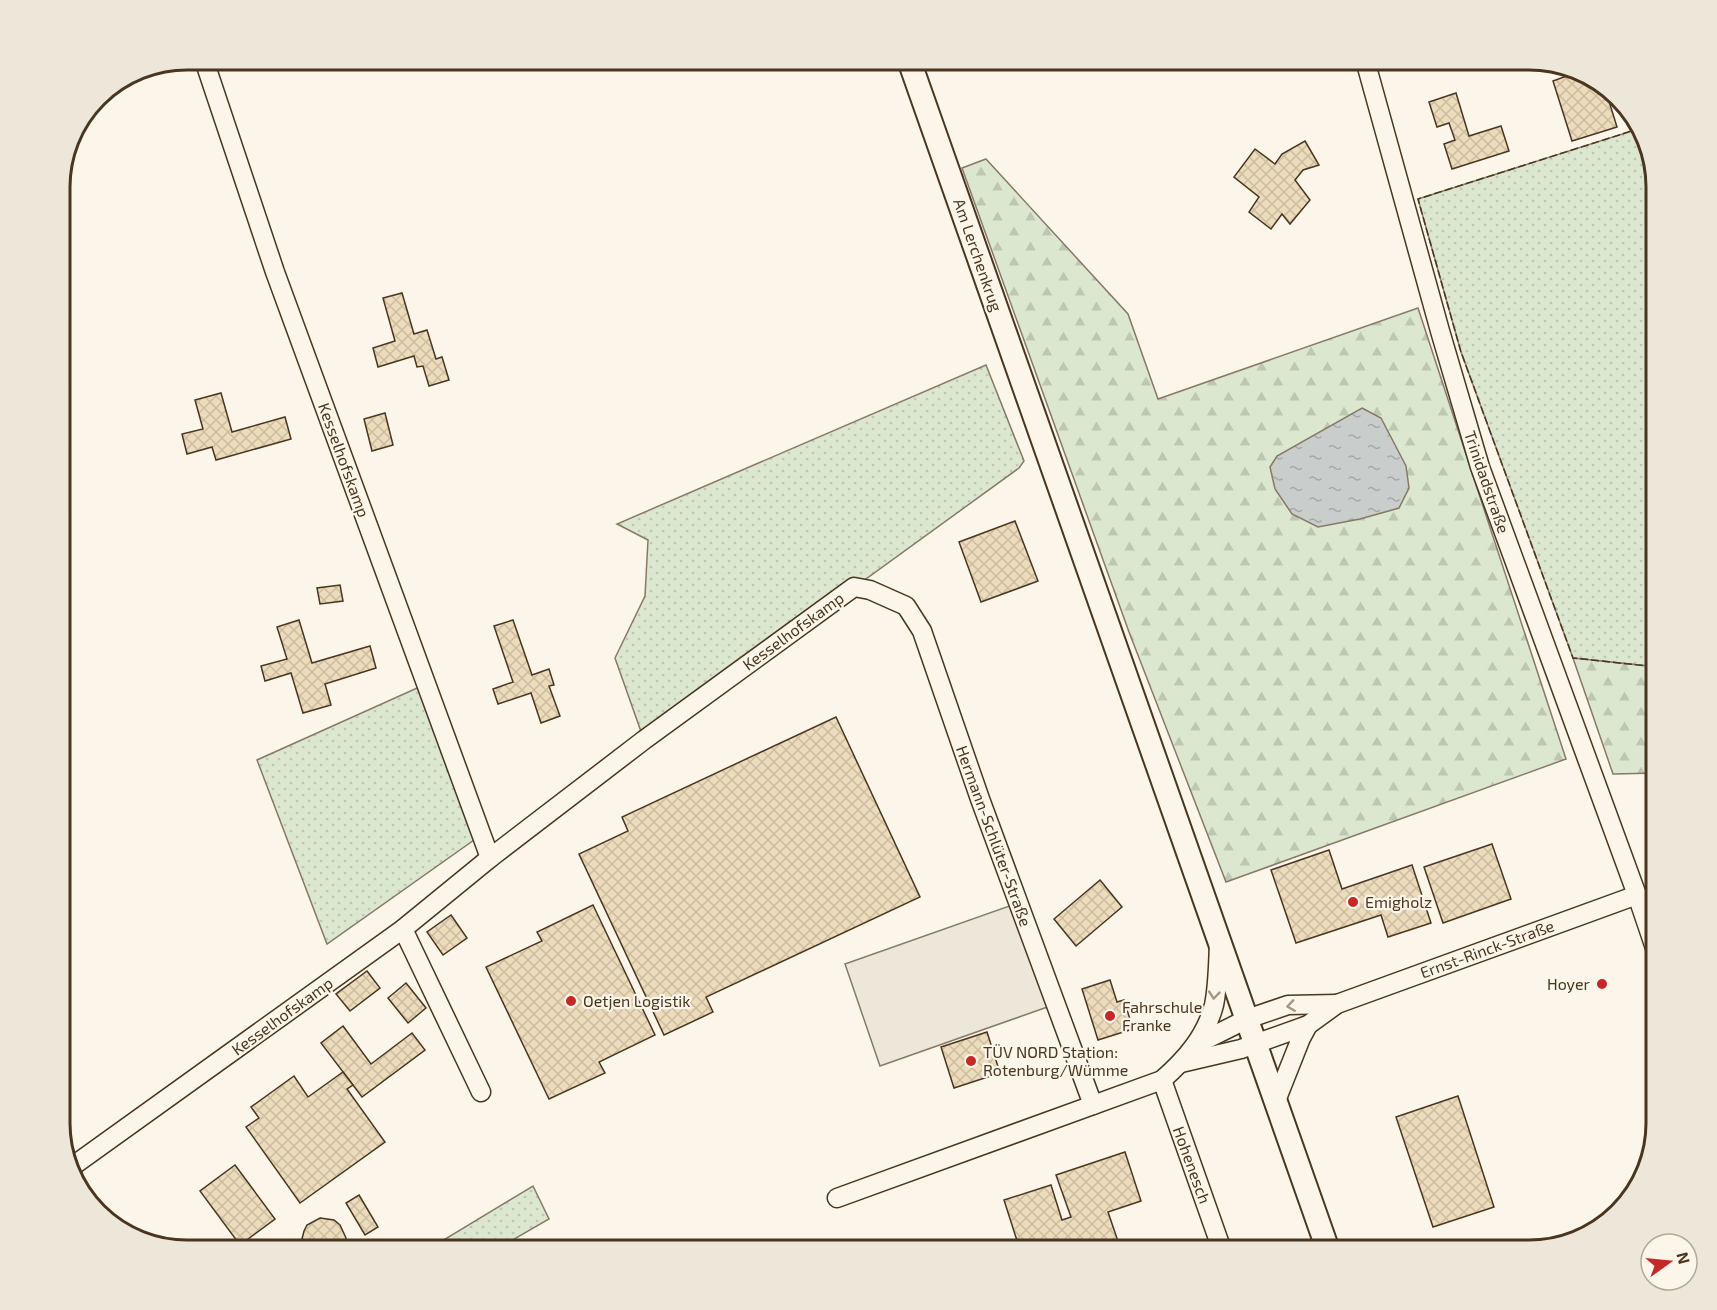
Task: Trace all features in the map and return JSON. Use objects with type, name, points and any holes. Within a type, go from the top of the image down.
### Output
[{"type":"main road","name":"Am Lerchenkrug","points":[[913,70],[1325,1240]]},
{"type":"street","name":"Kesselhofskamp","points":[[207,70],[275,272],[490,858]]},
{"type":"street","name":"Trinidadstraße","points":[[1368,70],[1480,467],[1646,922]]},
{"type":"street","name":"Kesselhofskamp","points":[[77,1163],[403,929],[490,858],[644,740],[854,588],[870,590]]},
{"type":"street","name":"Hermann-Schlüter-Straße","points":[[870,590],[906,606],[922,631],[980,799],[1093,1105]]},
{"type":"street","name":"Ernst-Rinck-Straße","points":[[1255,1045],[1308,1025],[1337,1004],[1637,895]]},
{"type":"street","points":[[403,929],[481,1092]]},
{"type":"street","points":[[837,1198],[1162,1080],[1197,1044],[1214,1005],[1220,944]]},
{"type":"street","name":"Ernst-Rinck-Straße","points":[[1246,1019],[1288,1005],[1337,1004]]},
{"type":"street","points":[[1197,1044],[1246,1019]]},
{"type":"street","name":"Ernst-Rinck-Straße","points":[[1276,1101],[1308,1025]]},
{"type":"street","points":[[1181,1063],[1255,1045]]},
{"type":"street","name":"Hohenesch","points":[[1162,1080],[1218,1240]]},
{"type":"green space","points":[[1632,131],[1638,143],[1643,157],[1646,187],[1646,666],[1573,658],[1461,352],[1418,199]]},
{"type":"green space","points":[[986,159],[1128,314],[1158,399],[1418,308],[1566,759],[1226,882],[1129,632],[962,168]]},
{"type":"green space","points":[[986,365],[1024,461],[1019,468],[644,740],[615,658],[645,596],[648,540],[617,524]]},
{"type":"green space","points":[[1573,658],[1646,666],[1646,773],[1613,774]]},
{"type":"green space","points":[[426,684],[481,835],[327,944],[257,760]]},
{"type":"green space","points":[[533,1186],[549,1219],[512,1240],[444,1240]]},
{"type":"shaded area","points":[[1018,903],[1056,1004],[880,1066],[845,964]]},
{"type":"water","points":[[1362,408],[1381,418],[1406,466],[1409,488],[1399,508],[1360,519],[1318,527],[1292,514],[1275,489],[1270,467],[1277,456]]},
{"type":"building","points":[[1567,77],[1588,86],[1601,95],[1609,103],[1617,127],[1572,141],[1553,81]]},
{"type":"building","points":[[1456,93],[1469,136],[1501,126],[1509,151],[1452,169],[1444,144],[1455,140],[1449,123],[1437,127],[1429,102]]},
{"type":"building","points":[[1305,141],[1319,165],[1303,170],[1295,180],[1310,200],[1290,224],[1282,214],[1271,229],[1249,212],[1259,197],[1234,177],[1255,149],[1275,164],[1282,154]]},
{"type":"building","points":[[402,293],[414,334],[427,330],[436,359],[442,357],[449,380],[429,386],[423,366],[417,367],[414,356],[378,367],[373,348],[395,341],[383,298]]},
{"type":"building","points":[[221,393],[232,432],[285,417],[291,439],[216,460],[212,447],[187,454],[182,434],[203,429],[195,400]]},
{"type":"building","points":[[385,413],[393,445],[372,451],[364,419]]},
{"type":"building","points":[[1015,521],[1038,581],[981,602],[959,542]]},
{"type":"building","points":[[340,585],[343,601],[320,604],[317,588]]},
{"type":"building","points":[[299,620],[312,663],[370,646],[376,668],[325,684],[331,705],[303,713],[291,673],[265,681],[261,666],[287,659],[277,627]]},
{"type":"building","points":[[513,620],[532,675],[549,669],[554,685],[549,686],[560,716],[541,723],[531,693],[498,704],[493,689],[513,682],[494,626]]},
{"type":"building","points":[[836,717],[920,897],[706,997],[713,1012],[664,1035],[579,854],[628,831],[622,817]]},
{"type":"building","points":[[1492,844],[1511,899],[1443,923],[1424,867]]},
{"type":"building","name":"Emigholz","points":[[1329,850],[1342,889],[1412,865],[1431,923],[1388,937],[1381,915],[1296,943],[1271,870]]},
{"type":"building","points":[[1100,880],[1122,907],[1076,946],[1054,919]]},
{"type":"building","name":"Oetjen Logistik","points":[[593,905],[655,1035],[599,1062],[605,1073],[549,1099],[486,967],[542,941],[537,932]]},
{"type":"building","points":[[451,915],[467,938],[443,955],[427,932]]},
{"type":"building","points":[[367,971],[380,988],[350,1011],[336,994]]},
{"type":"building","name":"Fahrschule Franke","points":[[1110,980],[1117,1002],[1124,1000],[1133,1029],[1098,1040],[1082,989]]},
{"type":"building","points":[[406,983],[426,1008],[408,1023],[388,998]]},
{"type":"building","points":[[343,1026],[371,1064],[412,1033],[425,1050],[362,1097],[321,1043]]},
{"type":"building","name":"TÜV NORD Station: Rotenburg/Wümme","points":[[987,1032],[1000,1073],[954,1088],[941,1047]]},
{"type":"building","points":[[343,1072],[353,1085],[347,1089],[385,1142],[300,1203],[246,1127],[259,1118],[251,1107],[294,1076],[308,1097]]},
{"type":"building","points":[[1458,1096],[1494,1207],[1433,1227],[1396,1117]]},
{"type":"building","points":[[1125,1152],[1141,1201],[1108,1212],[1118,1240],[1017,1240],[1004,1200],[1051,1185],[1062,1220],[1071,1217],[1056,1175]]},
{"type":"building","points":[[235,1165],[275,1219],[247,1240],[236,1240],[200,1191]]},
{"type":"building","points":[[359,1195],[378,1227],[365,1235],[346,1203]]},
{"type":"building","points":[[320,1218],[334,1220],[340,1225],[346,1240],[302,1240],[307,1225]]},
{"type":"fence","points":[[1632,131],[1418,199],[1461,352],[1573,658],[1646,666]]},
{"type":"place","name":"Emigholz","points":[[1353,902]]},
{"type":"place","name":"Hoyer","points":[[1602,984]]},
{"type":"place","name":"Oetjen Logistik","points":[[571,1001]]},
{"type":"place","name":"Fahrschule Franke","points":[[1110,1016]]},
{"type":"place","name":"TÜV NORD Station: Rotenburg/Wümme","points":[[971,1061]]}]
